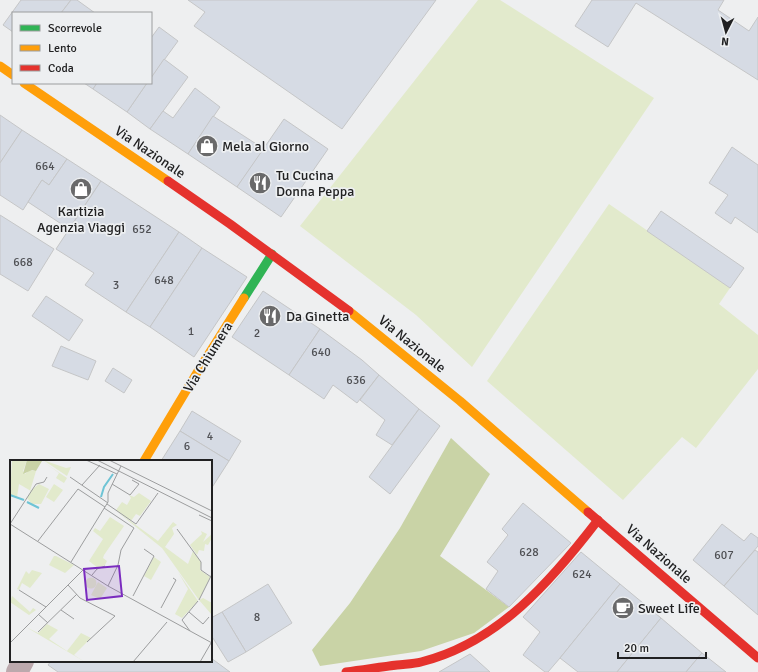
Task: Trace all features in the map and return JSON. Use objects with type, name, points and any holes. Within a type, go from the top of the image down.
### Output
[{"type":"main road","points":[[0,66],[12,74]]},
{"type":"main road","name":"Via Nazionale","points":[[25,84],[272,254],[366,324],[460,401],[758,658]]},
{"type":"main road","name":"Via Chiumera","points":[[145,460],[198,371],[272,254]]},
{"type":"main road","points":[[346,672],[421,662],[451,652],[480,638],[525,604],[581,542],[598,520]]},
{"type":"street","points":[[18,672],[23,662]]},
{"type":"green space","points":[[478,0],[500,0],[654,98],[472,367],[416,315],[300,226]]},
{"type":"green space","points":[[609,204],[730,288],[719,304],[758,335],[758,369],[696,448],[682,437],[623,500],[487,381]]},
{"type":"green space","points":[[451,438],[490,474],[440,556],[509,607],[474,633],[421,651],[320,666],[312,650],[350,603],[400,528]]},
{"type":"building","points":[[21,0],[71,0],[62,12],[12,12]]},
{"type":"building","points":[[71,0],[77,0],[94,12],[62,12]]},
{"type":"building","points":[[188,0],[436,0],[342,129],[194,26],[205,12]]},
{"type":"building","points":[[592,0],[724,0],[718,10],[749,31],[758,17],[758,80],[636,3],[608,47],[575,26]]},
{"type":"building","points":[[12,12],[12,31],[3,25]]},
{"type":"building","points":[[159,27],[178,41],[152,77],[152,37]]},
{"type":"building","points":[[164,59],[188,77],[150,129],[127,112],[146,84],[152,84],[152,77]]},
{"type":"building","points":[[86,84],[96,84],[93,89]]},
{"type":"building","points":[[96,84],[146,84],[127,112],[93,89]]},
{"type":"building","points":[[195,88],[220,107],[188,154],[150,129],[163,111],[173,118]]},
{"type":"building","points":[[0,115],[22,130],[0,163]]},
{"type":"building","points":[[213,116],[264,149],[237,187],[188,154]]},
{"type":"building","points":[[284,119],[328,149],[281,217],[237,187]]},
{"type":"building","points":[[22,130],[67,159],[49,185],[42,180],[23,210],[0,195],[0,163]]},
{"type":"building","points":[[732,147],[758,165],[758,233],[735,217],[731,224],[715,213],[728,195],[709,183]]},
{"type":"building","points":[[67,159],[101,181],[69,229],[28,202],[42,180],[49,185]]},
{"type":"building","points":[[101,181],[179,232],[126,312],[85,285],[94,273],[56,249]]},
{"type":"building","points":[[661,211],[744,268],[730,288],[647,231]]},
{"type":"building","points":[[0,215],[54,249],[28,291],[0,274]]},
{"type":"building","points":[[179,232],[202,248],[150,327],[126,312]]},
{"type":"building","points":[[202,248],[247,277],[194,357],[150,327]]},
{"type":"building","points":[[263,291],[320,329],[289,375],[232,337]]},
{"type":"building","points":[[46,296],[83,320],[69,341],[32,316]]},
{"type":"building","points":[[320,329],[362,360],[379,375],[357,403],[333,385],[324,399],[289,375]]},
{"type":"building","points":[[61,346],[96,361],[88,380],[52,366]]},
{"type":"building","points":[[113,368],[132,380],[124,393],[105,381]]},
{"type":"building","points":[[379,375],[419,409],[392,445],[376,435],[385,420],[360,400]]},
{"type":"building","points":[[419,409],[440,426],[390,494],[369,477]]},
{"type":"building","points":[[192,411],[241,441],[229,461],[180,431]]},
{"type":"building","points":[[180,431],[229,461],[212,487],[212,460],[162,460]]},
{"type":"building","points":[[523,503],[571,543],[509,607],[486,589],[498,571],[487,562],[508,535],[502,529]]},
{"type":"building","points":[[722,524],[744,541],[751,533],[758,538],[758,546],[724,586],[693,560]]},
{"type":"building","points":[[755,550],[758,552],[758,615],[724,586]]},
{"type":"building","points":[[581,552],[620,584],[560,658],[548,672],[545,672],[523,655],[540,632],[523,617]]},
{"type":"building","points":[[268,584],[292,623],[246,652],[222,612]]},
{"type":"building","points":[[620,584],[661,618],[617,672],[578,672],[560,658]]},
{"type":"building","points":[[222,612],[246,652],[228,662],[212,637],[212,617]]},
{"type":"building","points":[[661,618],[702,653],[686,672],[617,672]]},
{"type":"building","points":[[702,653],[726,672],[686,672]]},
{"type":"building","points":[[470,654],[490,672],[439,672]]},
{"type":"building","points":[[212,659],[230,672],[58,672],[48,665],[50,662],[212,662]]},
{"type":"traffic: fast","points":[[244,298],[272,254]]},
{"type":"traffic: slow","points":[[0,66],[12,74]]},
{"type":"traffic: slow","points":[[25,84],[168,181]]},
{"type":"traffic: slow","points":[[145,460],[244,298]]},
{"type":"traffic: slow","points":[[349,311],[460,401],[588,512]]},
{"type":"traffic: jam","points":[[168,181],[230,224],[349,311]]},
{"type":"traffic: jam","points":[[588,512],[758,658]]},
{"type":"traffic: jam","points":[[346,672],[421,662],[449,653],[475,640],[499,625],[542,586],[562,565],[598,520]]},
{"type":"place","name":"Mela al Giorno","points":[[207,146]]},
{"type":"place","name":"Tu Cucina Donna Peppa","points":[[260,183]]},
{"type":"place","name":"Kartizia Agenzia Viaggi","points":[[81,189]]},
{"type":"place","name":"Da Ginetta","points":[[270,316]]},
{"type":"place","name":"Sweet Life","points":[[623,608]]}]
